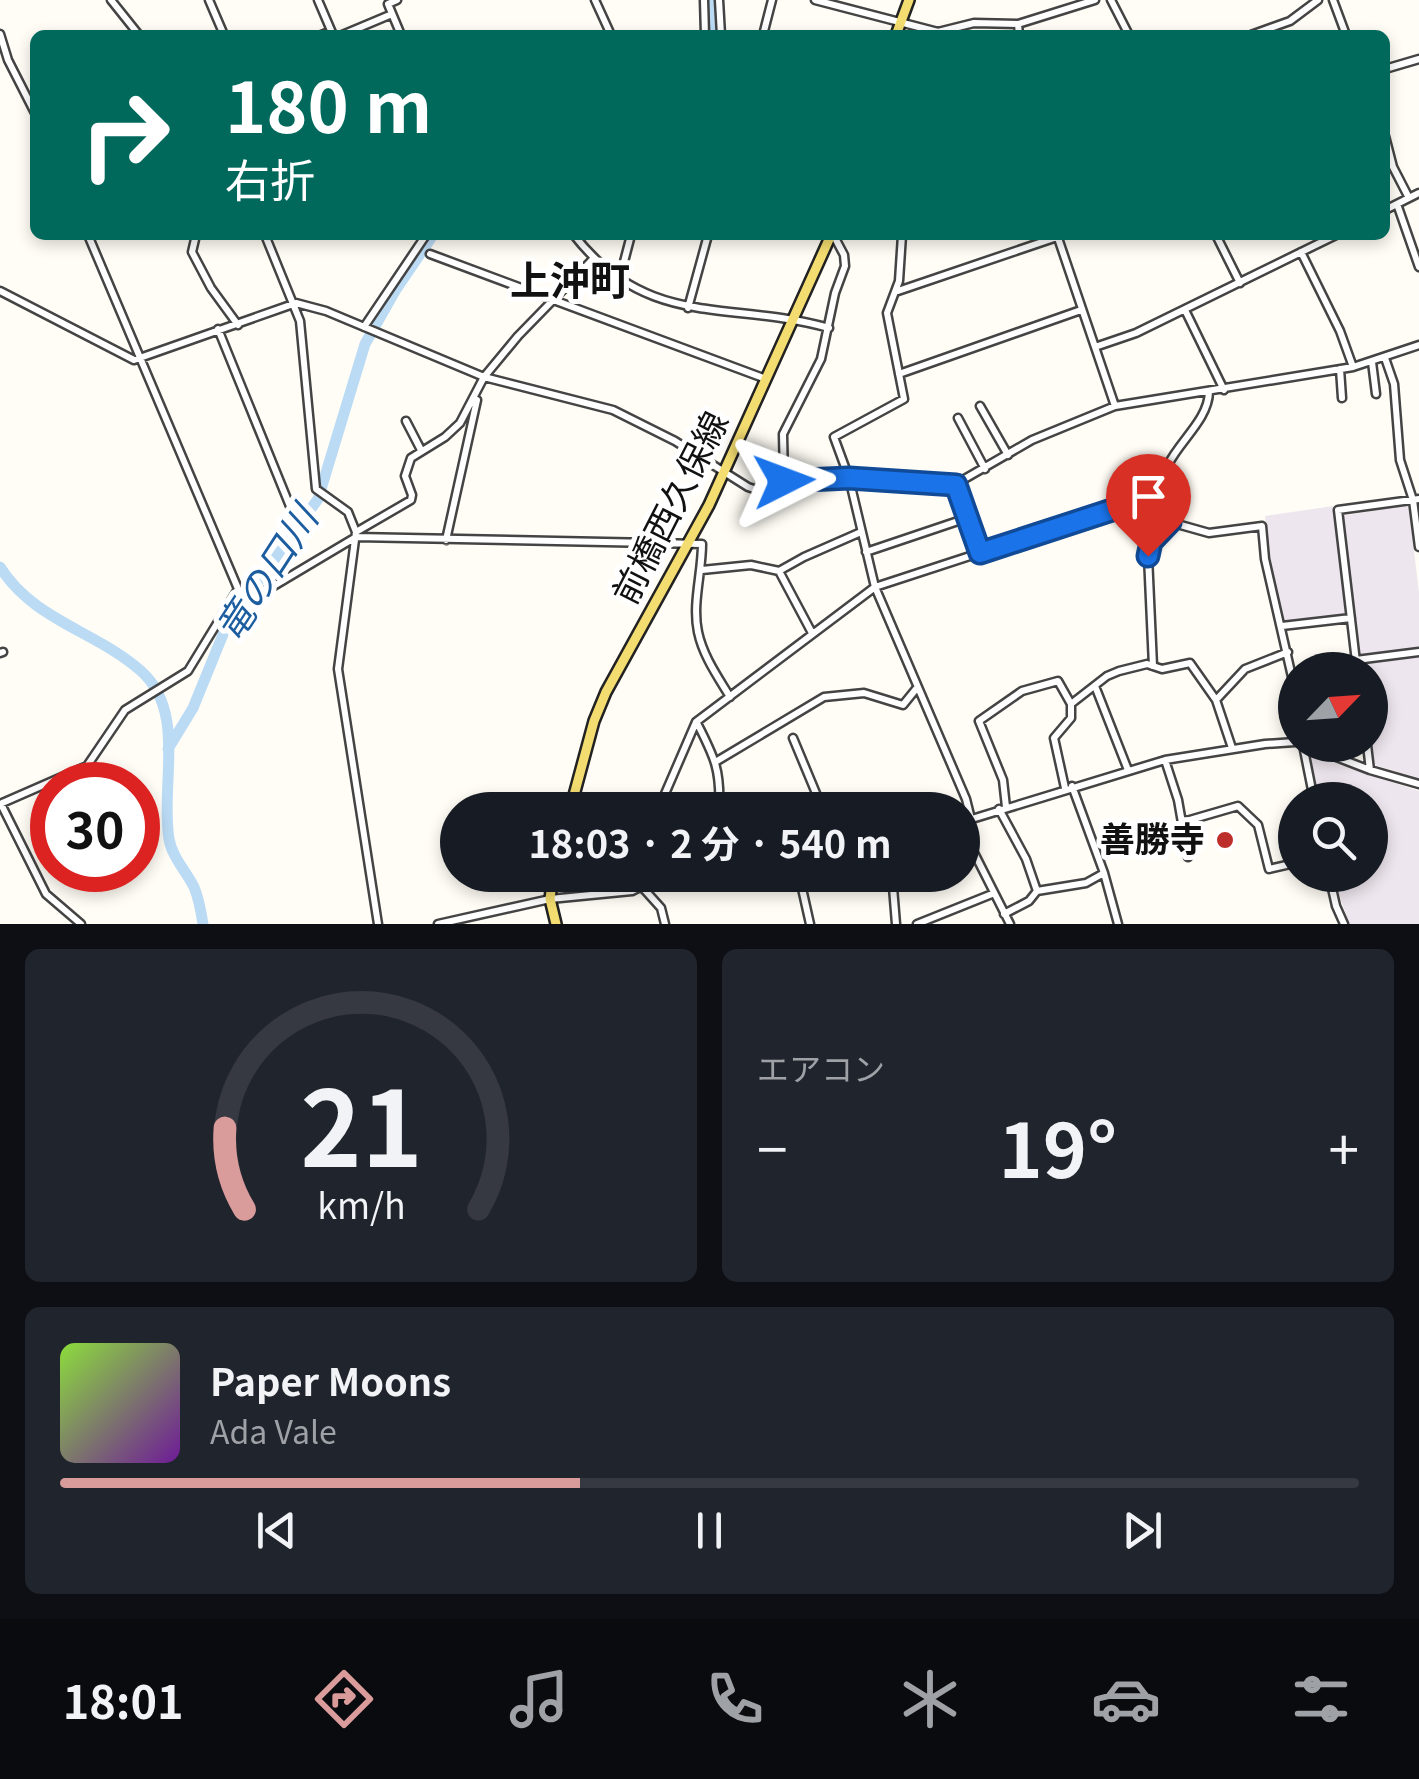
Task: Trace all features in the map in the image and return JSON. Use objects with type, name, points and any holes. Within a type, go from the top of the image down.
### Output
[{"type":"main road","points":[[898,30],[908,0]]},
{"type":"main road","name":"前橋西久保線","points":[[575,792],[606,692],[724,472],[830,240]]},
{"type":"main road","points":[[551,892],[556,924]]},
{"type":"street","points":[[112,0],[135,30]]},
{"type":"street","points":[[209,0],[222,30]]},
{"type":"street","points":[[318,0],[331,30]]},
{"type":"street","points":[[397,0],[388,4],[398,30]]},
{"type":"street","points":[[596,0],[608,30]]},
{"type":"street","points":[[704,0],[705,30]]},
{"type":"street","points":[[719,0],[721,30]]},
{"type":"street","points":[[764,30],[772,0]]},
{"type":"street","points":[[814,0],[843,4],[930,30]]},
{"type":"street","points":[[946,30],[974,23],[1018,24],[1095,0]]},
{"type":"street","points":[[1111,0],[1126,30]]},
{"type":"street","points":[[1264,30],[1290,20],[1318,0]]},
{"type":"street","points":[[1333,0],[1344,30]]},
{"type":"street","points":[[354,30],[392,14]]},
{"type":"street","points":[[1018,24],[1019,30]]},
{"type":"street","points":[[0,34],[8,60],[30,103]]},
{"type":"street","points":[[1390,67],[1419,58]]},
{"type":"street","points":[[1390,158],[1409,198]]},
{"type":"street","points":[[1390,208],[1419,193]]},
{"type":"street","points":[[1397,204],[1419,268]]},
{"type":"street","points":[[90,240],[239,590]]},
{"type":"street","points":[[195,240],[192,252],[197,262],[238,325]]},
{"type":"street","points":[[267,240],[296,303],[317,490],[348,512],[356,534],[338,669],[378,924]]},
{"type":"street","points":[[364,327],[420,240]]},
{"type":"street","points":[[578,240],[593,259],[670,304],[829,328]]},
{"type":"street","points":[[620,277],[630,240]]},
{"type":"street","points":[[688,308],[707,240]]},
{"type":"street","points":[[784,481],[783,434],[816,371],[844,266],[844,255],[835,240]]},
{"type":"street","points":[[902,240],[897,292],[887,313],[904,399],[834,437],[849,478],[875,587],[963,792]]},
{"type":"street","points":[[897,292],[1046,240]]},
{"type":"street","points":[[1058,240],[1115,406]]},
{"type":"street","points":[[1218,240],[1240,283]]},
{"type":"street","points":[[1095,347],[1136,333],[1326,240]]},
{"type":"street","points":[[1301,252],[1353,367]]},
{"type":"street","points":[[430,254],[766,379]]},
{"type":"street","points":[[446,540],[484,377],[593,259]]},
{"type":"street","points":[[0,291],[123,356],[142,360],[296,303],[484,377],[613,410],[676,441],[748,487],[763,492],[784,481],[849,478],[956,485],[1032,440],[1115,406],[1353,367],[1419,346]]},
{"type":"street","points":[[898,374],[1082,310]]},
{"type":"street","points":[[1184,310],[1224,390]]},
{"type":"street","points":[[218,330],[296,521]]},
{"type":"street","points":[[1385,358],[1394,384],[1400,460],[1416,500],[1419,546]]},
{"type":"street","points":[[1372,362],[1376,394]]},
{"type":"street","points":[[1340,369],[1342,398]]},
{"type":"street","points":[[1170,522],[1162,482],[1184,439],[1204,412],[1210,392]]},
{"type":"street","points":[[239,590],[257,594],[410,500],[412,495],[404,476],[411,458],[446,437],[478,395]]},
{"type":"street","points":[[980,406],[1008,454]]},
{"type":"street","points":[[958,418],[985,469]]},
{"type":"street","points":[[406,421],[421,450]]},
{"type":"street","points":[[956,485],[980,553]]},
{"type":"street","points":[[666,792],[696,722],[875,587],[1164,493]]},
{"type":"street","points":[[1355,652],[1338,510],[1416,500]]},
{"type":"street","points":[[866,552],[968,518]]},
{"type":"street","points":[[1170,522],[1209,533],[1262,526],[1264,559],[1288,652]]},
{"type":"street","points":[[1153,666],[1148,556],[1151,542],[1170,522]]},
{"type":"street","points":[[702,570],[750,565],[779,572],[804,556],[862,532]]},
{"type":"street","points":[[356,534],[446,540],[702,544],[698,632],[730,697]]},
{"type":"street","points":[[779,572],[812,633]]},
{"type":"street","points":[[81,924],[46,894],[0,804],[85,768],[115,722],[193,664],[216,621],[239,590]]},
{"type":"street","points":[[1282,626],[1351,618]]},
{"type":"street","points":[[1388,656],[1419,652]]},
{"type":"street","points":[[1216,700],[1245,669],[1278,656]]},
{"type":"street","points":[[1072,704],[1119,671],[1147,664],[1162,668],[1190,663],[1216,700],[1232,748]]},
{"type":"street","points":[[1037,892],[1003,808],[1003,780],[979,722],[1022,691],[1058,681],[1072,704],[1071,718],[1054,738],[1068,787],[1104,873],[1118,924]]},
{"type":"street","points":[[1095,686],[1128,770]]},
{"type":"street","points":[[717,761],[824,697],[864,693],[902,705],[916,689]]},
{"type":"street","points":[[696,722],[717,761],[720,792]]},
{"type":"street","points":[[793,738],[816,792]]},
{"type":"street","points":[[980,817],[1165,760],[1278,744]]},
{"type":"street","points":[[1165,760],[1188,857]]},
{"type":"street","points":[[1349,762],[1419,784]]},
{"type":"street","points":[[1369,762],[1370,770]]},
{"type":"street","points":[[1182,822],[1238,806],[1258,825],[1269,869],[1278,867]]},
{"type":"street","points":[[980,862],[992,894],[1010,924]]},
{"type":"street","points":[[1004,914],[1029,901],[1037,892],[1086,883],[1104,873]]},
{"type":"street","points":[[438,924],[550,899],[632,892]]},
{"type":"street","points":[[647,892],[661,908],[665,924]]},
{"type":"street","points":[[803,892],[810,924]]},
{"type":"street","points":[[893,892],[896,924]]},
{"type":"street","points":[[1333,892],[1344,924]]},
{"type":"street","points":[[917,924],[992,894]]},
{"type":"shaded area","points":[[1406,505],[1409,508],[1419,593],[1419,648],[1359,652],[1342,516]]},
{"type":"shaded area","points":[[1333,506],[1346,613],[1287,624],[1268,558],[1265,516]]},
{"type":"shaded area","points":[[1419,656],[1419,778],[1374,765],[1374,762],[1388,762],[1388,660]]},
{"type":"shaded area","points":[[1310,762],[1333,762],[1419,791],[1419,924],[1349,924],[1339,892],[1388,892],[1388,782],[1314,782]]},
{"type":"waterway","name":"竜の口川","points":[[710,0],[712,30]]},
{"type":"waterway","name":"竜の口川","points":[[168,749],[193,708],[226,627],[318,499],[365,344],[430,240]]},
{"type":"waterway","points":[[0,567],[30,600],[123,657],[155,688],[168,728],[169,839],[194,887],[203,924]]},
{"type":"place","name":"善勝寺","points":[[1225,840]]},
{"type":"district","name":"上沖町","points":[[570,281]]},
{"type":"route","points":[[784,481],[849,478],[956,485],[980,553],[1164,493],[1170,522],[1151,542],[1148,556]]}]
